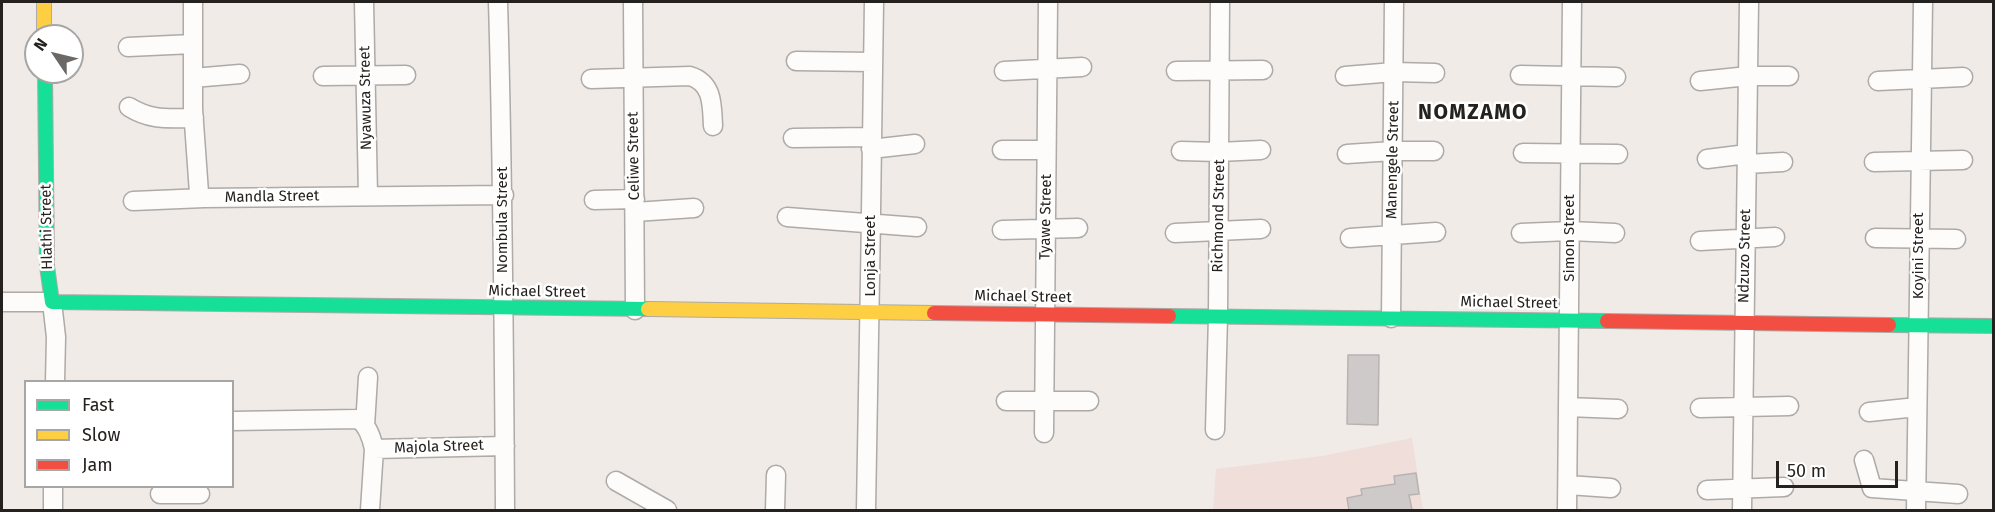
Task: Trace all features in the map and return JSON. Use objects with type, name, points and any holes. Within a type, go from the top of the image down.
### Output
[{"type":"street","points":[[44,2],[44,24]]},
{"type":"street","name":"Mandla Street","points":[[193,2],[194,118],[199,193],[204,198],[504,195]]},
{"type":"street","name":"Nyawuza Street","points":[[364,2],[368,195]]},
{"type":"street","name":"Nombula Street","points":[[498,2],[504,195],[506,510]]},
{"type":"street","name":"Celiwe Street","points":[[633,2],[635,310]]},
{"type":"street","name":"Lonja Street","points":[[866,510],[873,2]]},
{"type":"street","name":"Tyawe Street","points":[[1044,433],[1048,2]]},
{"type":"street","name":"Richmond Street","points":[[1215,430],[1220,2]]},
{"type":"street","name":"Manengele Street","points":[[1391,318],[1394,2]]},
{"type":"street","name":"Simon Street","points":[[1567,510],[1572,2]]},
{"type":"street","name":"Ndzuzo Street","points":[[1742,510],[1749,2]]},
{"type":"street","name":"Koyini Street","points":[[1916,510],[1923,2]]},
{"type":"street","points":[[128,47],[193,44]]},
{"type":"street","points":[[796,61],[873,62]]},
{"type":"street","points":[[1004,71],[1082,67]]},
{"type":"street","points":[[1176,71],[1263,70]]},
{"type":"street","points":[[1345,76],[1394,72],[1435,73]]},
{"type":"street","points":[[193,78],[240,74]]},
{"type":"street","points":[[322,76],[406,75]]},
{"type":"street","points":[[1520,75],[1616,78]]},
{"type":"street","points":[[591,79],[690,76],[706,86],[711,98],[713,126]]},
{"type":"street","points":[[1700,81],[1748,76],[1789,76]]},
{"type":"street","points":[[1878,81],[1963,77]]},
{"type":"street","name":"Hlathi Street","points":[[45,84],[47,266],[56,337],[55,380]]},
{"type":"street","points":[[129,107],[145,117],[194,118]]},
{"type":"street","points":[[793,138],[915,144]]},
{"type":"street","points":[[1002,150],[1047,150]]},
{"type":"street","points":[[1182,151],[1261,150]]},
{"type":"street","points":[[1347,154],[1434,151]]},
{"type":"street","points":[[1523,153],[1618,154]]},
{"type":"street","points":[[1707,159],[1783,162]]},
{"type":"street","points":[[1874,162],[1963,159]]},
{"type":"street","points":[[133,201],[204,198]]},
{"type":"street","points":[[594,200],[635,206],[694,208]]},
{"type":"street","points":[[787,217],[917,227]]},
{"type":"street","points":[[1002,230],[1078,228]]},
{"type":"street","points":[[1175,233],[1261,229]]},
{"type":"street","points":[[1521,233],[1570,231],[1615,233]]},
{"type":"street","points":[[1350,238],[1436,232]]},
{"type":"street","points":[[1700,241],[1774,237]]},
{"type":"street","points":[[1875,238],[1956,239]]},
{"type":"street","points":[[2,302],[52,302]]},
{"type":"street","name":"Michael Street","points":[[52,302],[1994,326]]},
{"type":"street","points":[[234,422],[361,422],[368,378]]},
{"type":"street","points":[[1006,401],[1089,401]]},
{"type":"street","points":[[1700,408],[1789,406]]},
{"type":"street","points":[[1568,407],[1618,409]]},
{"type":"street","points":[[1869,412],[1917,407]]},
{"type":"street","name":"Majola Street","points":[[361,422],[374,449],[370,510]]},
{"type":"street","name":"Majola Street","points":[[374,449],[505,446]]},
{"type":"street","points":[[1864,460],[1872,488],[1958,494]]},
{"type":"street","points":[[775,510],[776,475]]},
{"type":"street","points":[[616,481],[667,510]]},
{"type":"street","points":[[1568,486],[1611,488]]},
{"type":"street","points":[[1707,490],[1784,487]]},
{"type":"street","points":[[53,488],[53,510]]},
{"type":"street","points":[[160,494],[200,497]]},
{"type":"shaded area","points":[[1412,438],[1423,510],[1213,510],[1216,469],[1322,456]]},
{"type":"building","points":[[1348,355],[1379,355],[1378,425],[1347,424]]},
{"type":"building","points":[[1416,473],[1419,494],[1409,495],[1412,510],[1349,510],[1347,498],[1362,495],[1361,489],[1395,484],[1394,476]]},
{"type":"traffic: fast","points":[[45,84],[47,266],[52,302],[648,309]]},
{"type":"traffic: fast","points":[[1169,316],[1607,321]]},
{"type":"traffic: fast","points":[[1889,325],[1994,326]]},
{"type":"traffic: slow","points":[[44,2],[44,24]]},
{"type":"traffic: slow","points":[[648,309],[934,313]]},
{"type":"traffic: jam","points":[[934,313],[1169,316]]},
{"type":"traffic: jam","points":[[1607,321],[1889,325]]},
{"type":"district","name":"NOMZAMO","points":[[1473,113]]}]
